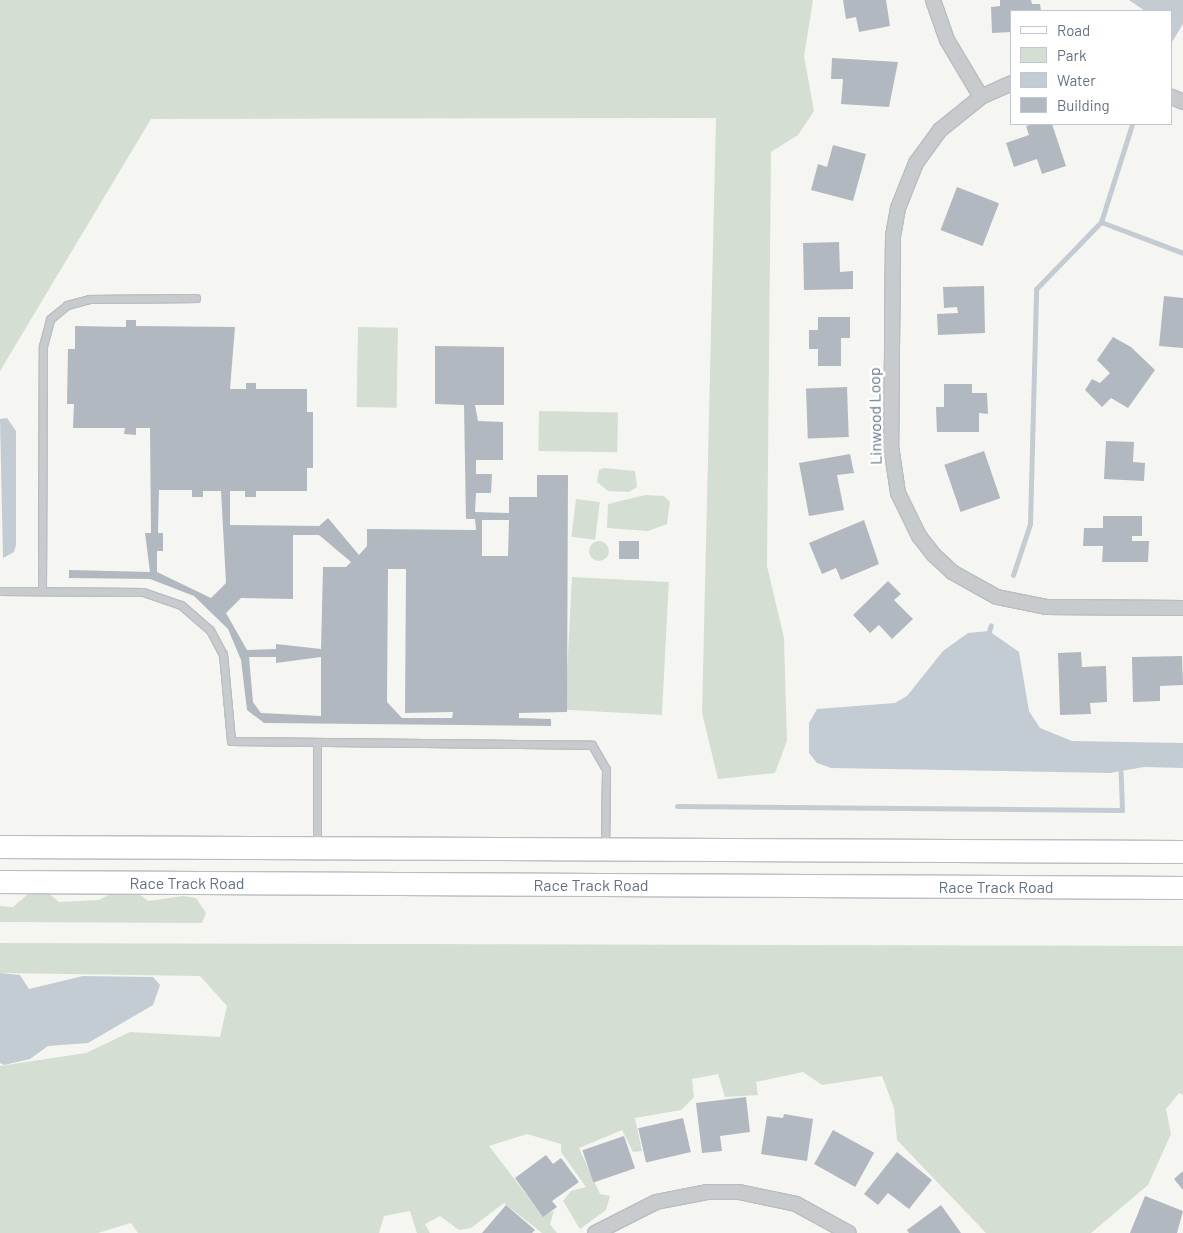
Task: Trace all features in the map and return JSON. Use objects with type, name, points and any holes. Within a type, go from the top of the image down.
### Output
[{"type":"main road","points":[[0,847],[1183,852]]},
{"type":"main road","points":[[201,883],[203,848]]},
{"type":"main road","points":[[316,884],[317,848]]},
{"type":"main road","points":[[567,885],[605,849]]},
{"type":"main road","name":"Race Track Road","points":[[0,882],[1183,888]]},
{"type":"street","points":[[933,0],[947,40],[981,97]]},
{"type":"street","name":"Linwood Loop","points":[[1010,84],[981,97],[931,141],[916,163],[898,208],[894,235],[891,446],[895,478],[907,516],[934,555],[952,572],[997,597],[1046,607],[1183,608]]},
{"type":"street","points":[[595,1233],[656,1202],[708,1192],[739,1192],[796,1204],[849,1233]]},
{"type":"lane","points":[[42,590],[43,346],[50,319],[67,305],[89,299],[196,298]]},
{"type":"lane","points":[[0,591],[143,592],[181,605],[210,630],[223,654],[231,741],[592,745],[606,769],[605,849]]},
{"type":"lane","points":[[317,742],[317,848]]},
{"type":"green space","points":[[0,0],[813,0],[804,56],[814,111],[798,135],[771,152],[767,566],[784,638],[787,741],[775,773],[718,779],[702,713],[716,118],[151,119],[0,371]]},
{"type":"green space","points":[[358,327],[398,328],[397,408],[357,407]]},
{"type":"green space","points":[[539,411],[618,412],[617,452],[538,451]]},
{"type":"green space","points":[[604,468],[635,471],[637,487],[629,492],[608,491],[597,482],[599,470]]},
{"type":"green space","points":[[645,495],[664,496],[670,502],[667,524],[648,531],[607,528],[608,504]]},
{"type":"green space","points":[[576,499],[600,502],[595,540],[571,537]]},
{"type":"green space","points":[[599,541],[606,544],[609,551],[606,558],[599,561],[592,558],[589,551],[592,544]]},
{"type":"green space","points":[[572,577],[669,582],[662,715],[565,710]]},
{"type":"green space","points":[[47,892],[59,902],[99,900],[114,892],[138,893],[148,901],[183,896],[196,898],[206,913],[202,923],[0,922],[0,906],[13,907],[27,895]]},
{"type":"green space","points":[[0,943],[1183,946],[1183,1095],[1179,1093],[1166,1109],[1171,1134],[1148,1185],[1091,1233],[986,1233],[897,1140],[894,1108],[882,1076],[822,1085],[803,1072],[756,1082],[758,1095],[725,1097],[718,1074],[692,1079],[694,1097],[681,1110],[635,1118],[642,1151],[633,1152],[622,1130],[579,1148],[600,1194],[610,1196],[606,1210],[580,1229],[563,1201],[571,1191],[586,1187],[561,1152],[561,1144],[527,1134],[489,1146],[542,1215],[554,1211],[550,1224],[557,1233],[542,1233],[504,1203],[471,1228],[459,1230],[440,1216],[425,1224],[430,1233],[417,1233],[410,1211],[384,1216],[379,1233],[138,1233],[131,1223],[98,1233],[0,1233],[0,1066],[86,1053],[130,1032],[220,1037],[227,1006],[200,976],[0,973]]},
{"type":"water","points":[[1129,0],[1183,0],[1183,24],[1173,40],[1173,10],[1144,10]]},
{"type":"water","points":[[7,418],[16,431],[16,545],[14,552],[3,558],[0,419]]},
{"type":"water","points":[[989,631],[1019,652],[1029,711],[1040,728],[1072,741],[1183,743],[1183,768],[1144,767],[1110,773],[831,768],[817,763],[809,753],[809,723],[817,709],[895,703],[907,696],[943,651],[968,633]]},
{"type":"water","points":[[0,973],[20,975],[29,989],[83,976],[153,977],[160,985],[153,1005],[88,1043],[48,1046],[30,1059],[4,1065],[0,1063]]},
{"type":"building","points":[[843,0],[886,0],[890,26],[859,32],[856,17],[846,19]]},
{"type":"building","points":[[1000,0],[1031,0],[1032,4],[1040,4],[1041,10],[1010,10],[1010,32],[992,33],[991,7],[1000,6]]},
{"type":"building","points":[[832,58],[898,62],[889,107],[841,104],[843,79],[831,79]]},
{"type":"building","points":[[1052,125],[1066,166],[1042,174],[1037,159],[1014,167],[1006,143],[1029,135],[1026,126]]},
{"type":"building","points":[[833,145],[866,154],[853,201],[811,190],[818,164],[827,167]]},
{"type":"building","points":[[957,187],[999,203],[983,246],[941,230]]},
{"type":"building","points":[[839,242],[840,272],[853,271],[853,289],[804,290],[803,243]]},
{"type":"building","points":[[984,286],[985,333],[938,335],[937,314],[958,313],[957,307],[944,308],[943,287]]},
{"type":"building","points":[[1164,296],[1183,298],[1183,348],[1159,346]]},
{"type":"building","points":[[818,317],[850,317],[850,338],[841,338],[841,366],[818,366],[818,349],[809,349],[809,330],[818,330]]},
{"type":"building","points":[[126,320],[136,320],[136,326],[235,327],[230,389],[246,389],[246,383],[256,383],[256,389],[307,389],[307,412],[313,412],[313,468],[307,468],[307,491],[256,491],[256,497],[245,497],[245,491],[230,491],[230,525],[319,526],[328,518],[359,555],[367,546],[367,529],[476,530],[475,519],[466,519],[464,405],[435,404],[435,346],[504,347],[504,405],[475,405],[478,421],[503,422],[503,460],[476,460],[476,474],[492,474],[491,493],[476,493],[475,512],[509,513],[509,497],[537,497],[537,475],[568,475],[567,712],[519,713],[519,718],[551,719],[551,726],[264,723],[247,710],[241,660],[228,629],[194,596],[150,579],[69,578],[69,570],[150,572],[145,533],[151,533],[150,428],[136,428],[136,435],[124,434],[125,428],[73,428],[74,404],[67,404],[68,349],[75,349],[75,326],[126,327]],"holes":[[[159,490],[192,490],[192,497],[203,497],[203,491],[221,491],[226,583],[211,598],[157,572],[157,551],[163,551],[163,533],[158,533]],[[482,520],[509,520],[508,556],[482,556]],[[293,535],[319,535],[351,562],[346,567],[323,567],[321,649],[276,644],[276,649],[247,650],[226,613],[241,598],[293,599]],[[388,569],[406,569],[405,713],[453,712],[452,718],[402,718],[387,702]],[[249,657],[276,657],[276,663],[321,657],[321,716],[261,713],[253,702]]]},
{"type":"building","points":[[1113,337],[1131,347],[1155,370],[1128,408],[1111,398],[1102,407],[1085,390],[1092,379],[1100,383],[1110,373],[1097,360]]},
{"type":"building","points":[[944,384],[972,384],[972,393],[987,393],[988,414],[979,413],[979,432],[937,432],[936,407],[944,407]]},
{"type":"building","points":[[847,387],[849,437],[808,438],[806,388]]},
{"type":"building","points":[[1106,441],[1134,442],[1133,462],[1145,463],[1144,481],[1104,479]]},
{"type":"building","points":[[984,451],[1000,498],[961,512],[944,465]]},
{"type":"building","points":[[850,454],[854,473],[837,475],[844,510],[809,516],[799,463]]},
{"type":"building","points":[[1103,516],[1142,516],[1142,536],[1132,536],[1132,541],[1149,541],[1148,562],[1102,562],[1103,546],[1083,546],[1084,528],[1103,528]]},
{"type":"building","points":[[864,520],[879,564],[841,580],[836,568],[822,574],[809,543]]},
{"type":"building","points":[[619,541],[639,541],[639,559],[619,559]]},
{"type":"building","points":[[888,581],[901,594],[894,600],[913,619],[892,639],[879,625],[870,633],[853,615]]},
{"type":"building","points":[[1081,652],[1082,667],[1106,666],[1107,702],[1090,703],[1091,714],[1060,715],[1058,653]]},
{"type":"building","points":[[1182,656],[1183,685],[1160,686],[1160,701],[1133,702],[1132,657]]},
{"type":"building","points":[[746,1097],[750,1132],[720,1136],[722,1151],[702,1153],[696,1103]]},
{"type":"building","points":[[784,1114],[813,1119],[807,1161],[761,1154],[767,1116],[783,1118]]},
{"type":"building","points":[[683,1118],[691,1152],[646,1162],[638,1128]]},
{"type":"building","points":[[833,1130],[874,1153],[855,1187],[814,1164]]},
{"type":"building","points":[[624,1136],[635,1168],[593,1182],[582,1150]]},
{"type":"building","points":[[897,1152],[932,1180],[909,1209],[888,1193],[878,1205],[864,1194]]},
{"type":"building","points":[[546,1155],[553,1164],[561,1158],[579,1182],[552,1201],[557,1207],[543,1217],[515,1178]]},
{"type":"building","points":[[1183,1171],[1183,1190],[1174,1179]]},
{"type":"building","points":[[1145,1196],[1183,1211],[1177,1233],[1130,1233]]},
{"type":"building","points":[[506,1205],[535,1230],[532,1233],[482,1233]]},
{"type":"building","points":[[941,1205],[961,1233],[909,1233],[907,1230]]},
{"type":"waterway","points":[[1013,575],[1030,524],[1036,289],[1101,222],[1132,125]]},
{"type":"waterway","points":[[1101,222],[1183,253]]},
{"type":"waterway","points":[[989,631],[991,625]]},
{"type":"waterway","points":[[677,806],[1122,810],[1121,772]]}]
